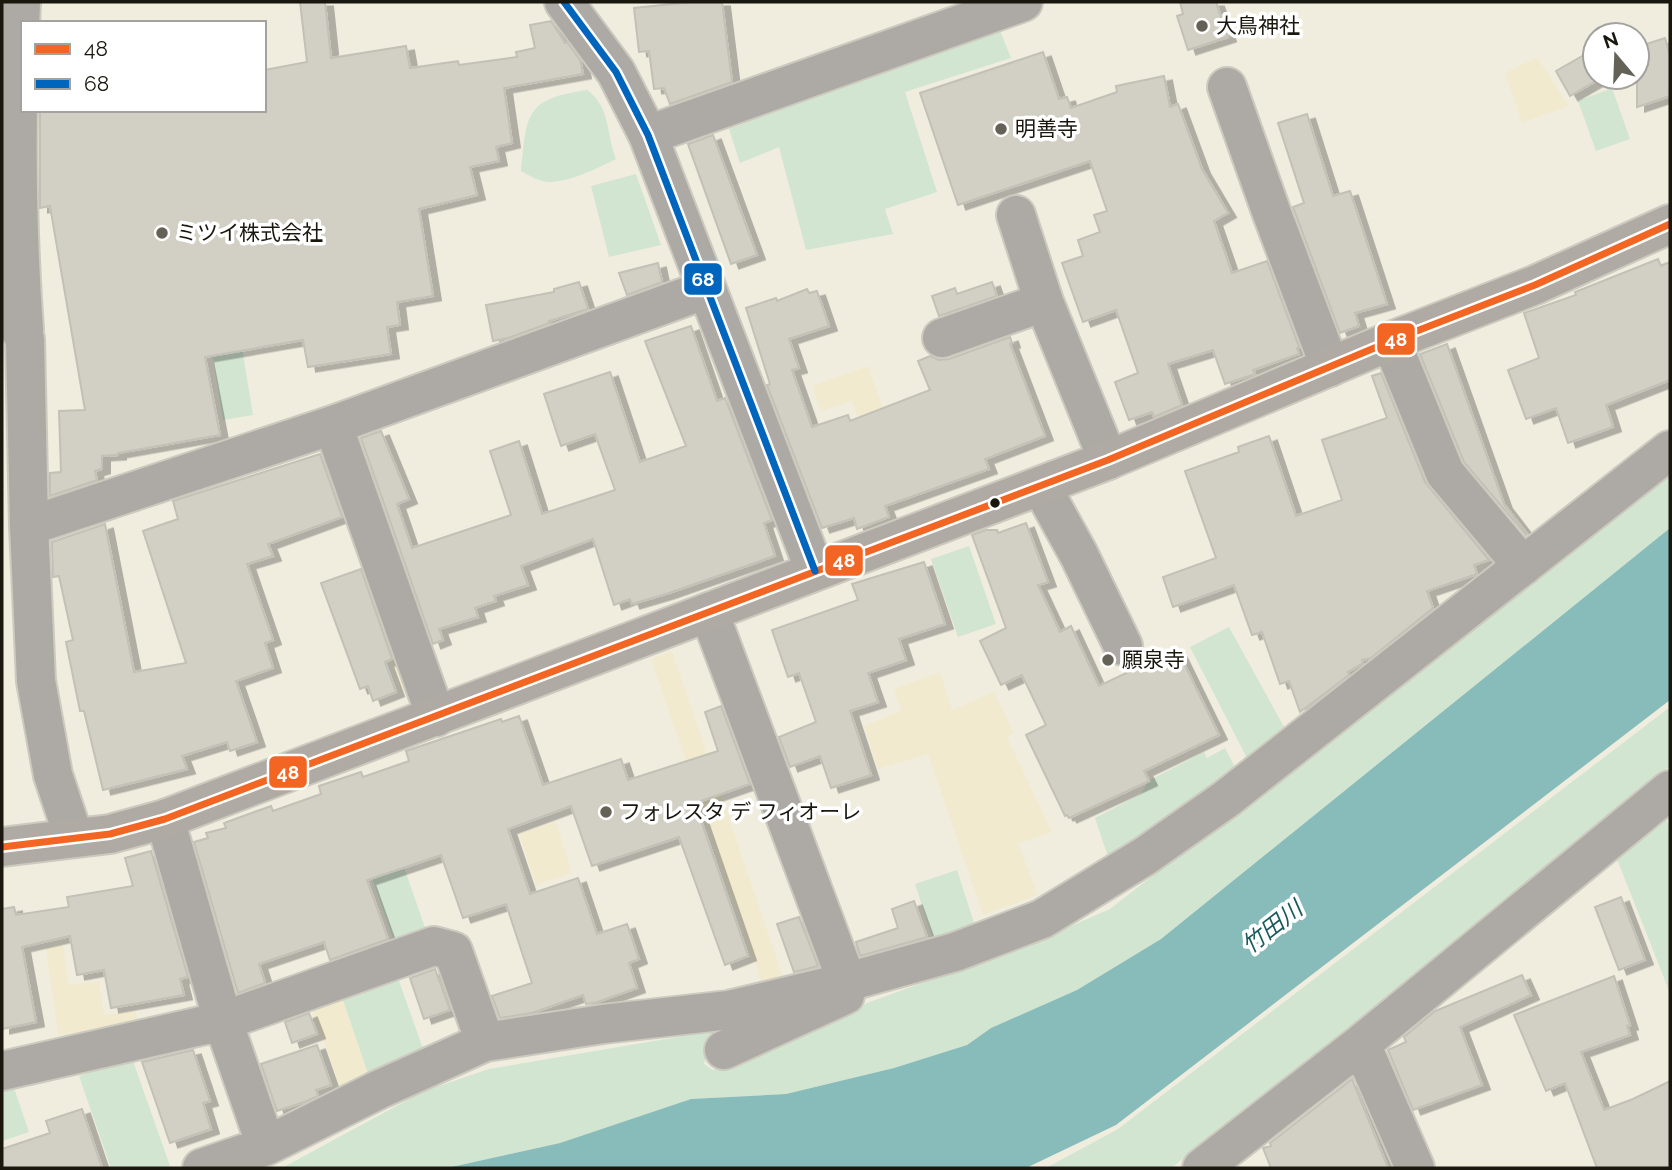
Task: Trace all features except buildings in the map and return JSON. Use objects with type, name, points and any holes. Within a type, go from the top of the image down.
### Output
[{"type":"main road","points":[[2,846],[121,832],[165,819],[1108,460],[1391,341],[1535,285],[1670,224]]},
{"type":"street","points":[[21,2],[17,91],[18,246],[25,339],[14,428],[29,526],[36,681],[53,775],[74,838]]},
{"type":"street","points":[[564,2],[616,72],[648,135],[815,571]]},
{"type":"street","points":[[648,135],[942,16],[1023,2]]},
{"type":"street","points":[[1227,87],[1270,211],[1330,367]]},
{"type":"street","points":[[1016,215],[1044,302],[1108,460]]},
{"type":"street","points":[[29,526],[333,425],[707,289]]},
{"type":"street","points":[[2,297],[25,339]]},
{"type":"street","points":[[942,338],[1044,302]]},
{"type":"street","points":[[1391,341],[1445,472],[1523,566]]},
{"type":"street","points":[[333,425],[436,717]]},
{"type":"street","points":[[202,1168],[252,1157],[380,1089],[485,1042],[603,1024],[729,1010],[847,982],[955,952],[1042,919],[1145,856],[1226,799],[1670,450]]},
{"type":"street","points":[[1041,486],[1079,555],[1123,646]]},
{"type":"street","points":[[709,612],[847,982],[845,995],[724,1051]]},
{"type":"street","points":[[1202,1168],[1361,1044],[1670,790]]},
{"type":"street","points":[[165,819],[223,1021],[252,1157]]},
{"type":"street","points":[[2,1071],[223,1021],[434,946],[453,951],[485,1042]]},
{"type":"street","points":[[1361,1044],[1415,1168]]},
{"type":"green space","points":[[999,28],[1011,58],[905,92],[937,192],[885,209],[893,234],[806,250],[779,147],[740,163],[729,129]]},
{"type":"green space","points":[[587,90],[595,97],[604,113],[616,159],[560,181],[540,180],[521,171],[525,135],[533,112],[551,98]]},
{"type":"green space","points":[[1604,91],[1613,91],[1630,139],[1596,151],[1578,101]]},
{"type":"green space","points":[[636,174],[661,245],[609,257],[591,186]]},
{"type":"green space","points":[[241,342],[253,415],[223,420],[211,347]]},
{"type":"green space","points":[[1670,473],[1670,528],[1161,939],[1077,990],[991,1028],[967,1045],[894,1068],[786,1094],[691,1099],[560,1143],[447,1168],[282,1168],[424,1091],[489,1069],[713,1031],[704,1064],[713,1070],[867,1003],[1034,942],[1110,909]]},
{"type":"green space","points":[[969,546],[996,624],[958,637],[931,559]]},
{"type":"green space","points":[[1229,627],[1289,736],[1250,764],[1190,647]]},
{"type":"green space","points":[[1670,707],[1670,766],[1367,1016],[1171,1168],[1046,1168],[1118,1129]]},
{"type":"green space","points":[[1225,748],[1238,773],[1110,863],[1095,818],[1141,794],[1148,781],[1204,752],[1207,758]]},
{"type":"green space","points":[[1664,812],[1670,829],[1670,993],[1615,854]]},
{"type":"green space","points":[[399,853],[428,936],[396,947],[367,864]]},
{"type":"green space","points":[[957,870],[977,932],[935,946],[915,884]]},
{"type":"green space","points":[[394,967],[426,1057],[371,1083],[338,986]]},
{"type":"green space","points":[[132,1058],[170,1166],[111,1168],[79,1076]]},
{"type":"green space","points":[[12,1082],[29,1132],[2,1141],[2,1086]]},
{"type":"sand","points":[[1537,57],[1569,106],[1522,123],[1505,73]]},
{"type":"sand","points":[[868,366],[904,468],[879,477],[852,401],[821,411],[812,386]]},
{"type":"sand","points":[[373,565],[416,687],[402,692],[359,569]]},
{"type":"sand","points":[[672,651],[783,977],[762,984],[651,659]]},
{"type":"sand","points":[[940,672],[952,710],[994,692],[1014,733],[1007,737],[1052,832],[1018,844],[1038,895],[983,915],[928,754],[878,769],[864,726],[901,711],[894,689]]},
{"type":"sand","points":[[556,822],[572,873],[536,885],[519,834]]},
{"type":"sand","points":[[63,945],[69,985],[99,981],[104,1015],[136,1011],[138,1025],[58,1035],[46,948]]},
{"type":"sand","points":[[338,986],[371,1083],[344,1099],[308,997]]},
{"type":"water","name":"竹田川","points":[[1670,528],[1670,700],[1116,1125],[1026,1168],[447,1168],[560,1143],[691,1099],[786,1094],[894,1068],[967,1045],[991,1028],[1077,990],[1161,939]]},
{"type":"transit line","name":"68","points":[[564,2],[616,72],[648,135],[815,571]]},
{"type":"transit line","name":"48","points":[[2,847],[110,834],[165,819],[1108,460],[1391,341],[1535,285],[1670,224]]},
{"type":"place","name":"大鳥神社","points":[[1202,26]]},
{"type":"place","name":"明善寺","points":[[1001,129]]},
{"type":"place","name":"ミツイ株式会社","points":[[162,233]]},
{"type":"place","name":"願泉寺","points":[[1108,660]]},
{"type":"place","name":"フォレスタ デ フィオーレ","points":[[606,812]]}]
